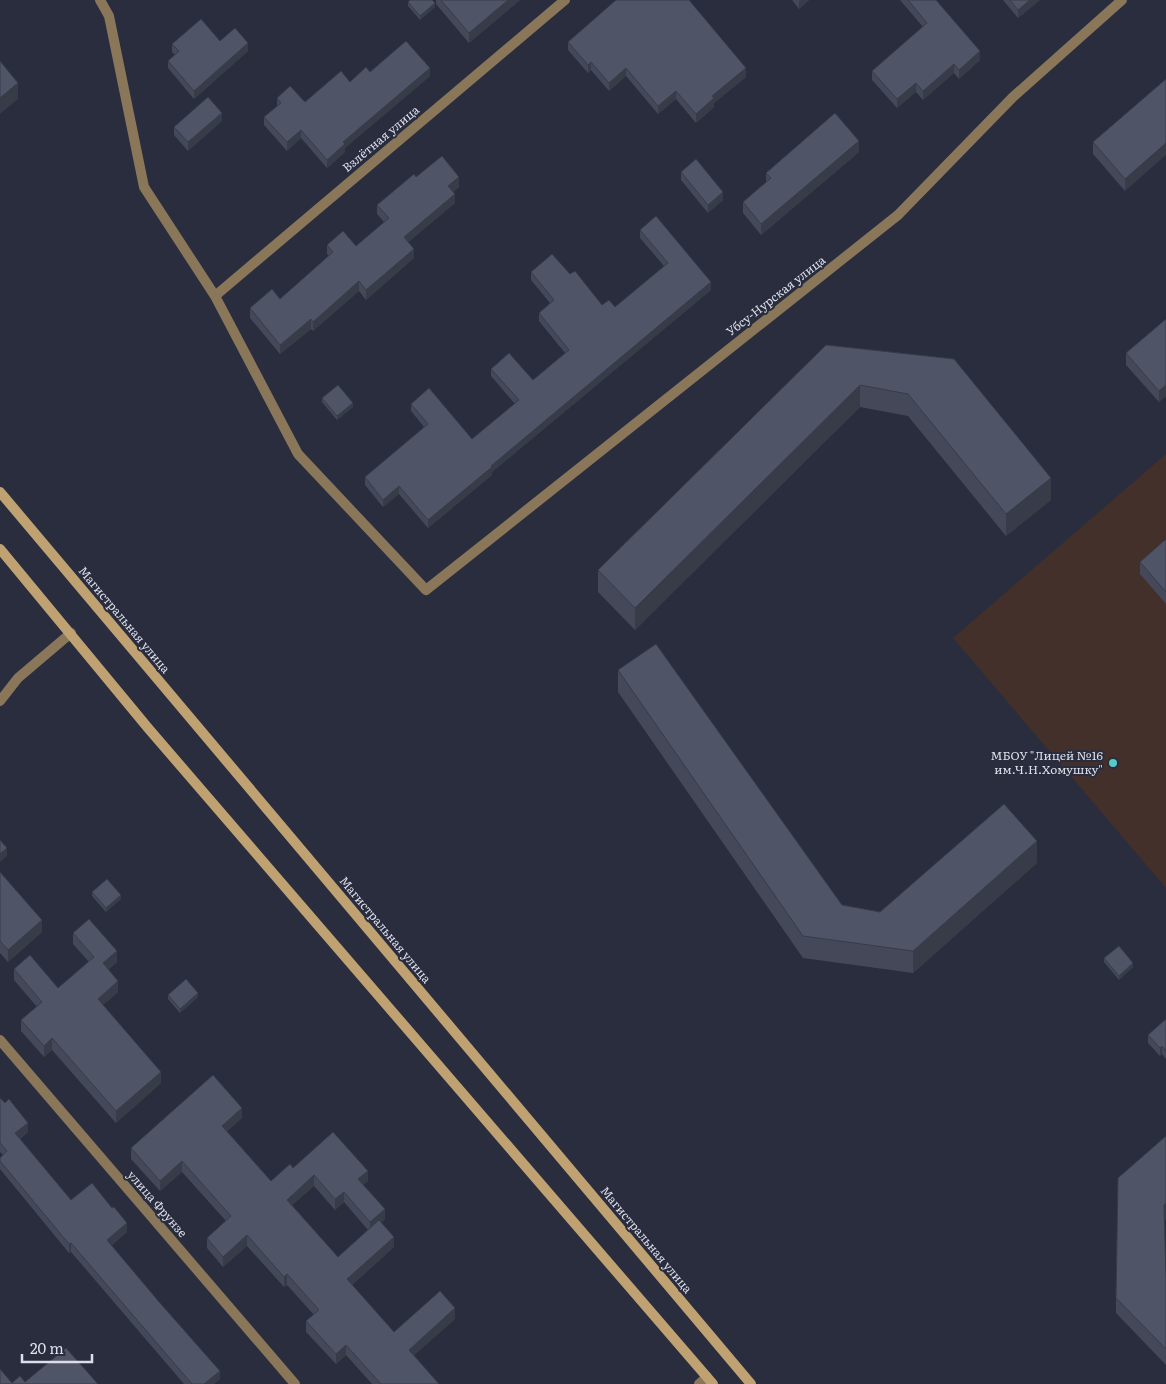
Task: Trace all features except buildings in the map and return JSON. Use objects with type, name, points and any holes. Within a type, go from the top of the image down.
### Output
[{"type":"main road","name":"Магистральная улица","points":[[0,492],[751,1384]]},
{"type":"main road","points":[[0,549],[148,728],[706,1382]]},
{"type":"street","points":[[100,0],[109,16],[144,187],[215,296]]},
{"type":"street","name":"Взлётная улица","points":[[215,296],[564,0]]},
{"type":"street","name":"Убсу-Нурская улица","points":[[215,296],[298,454],[426,590],[898,215],[1014,97],[1122,0]]},
{"type":"street","points":[[0,701],[18,678],[71,633]]},
{"type":"street","name":"улица Фрунзе","points":[[0,1040],[295,1384]]},
{"type":"shaded area","name":"МБОУ \"Лицей №16 им.Ч.Н.Хомушку\"","points":[[1166,454],[1166,888],[953,638]]},
{"type":"place","name":"МБОУ \"Лицей №16 им.Ч.Н.Хомушку\"","points":[[1113,763]]}]
